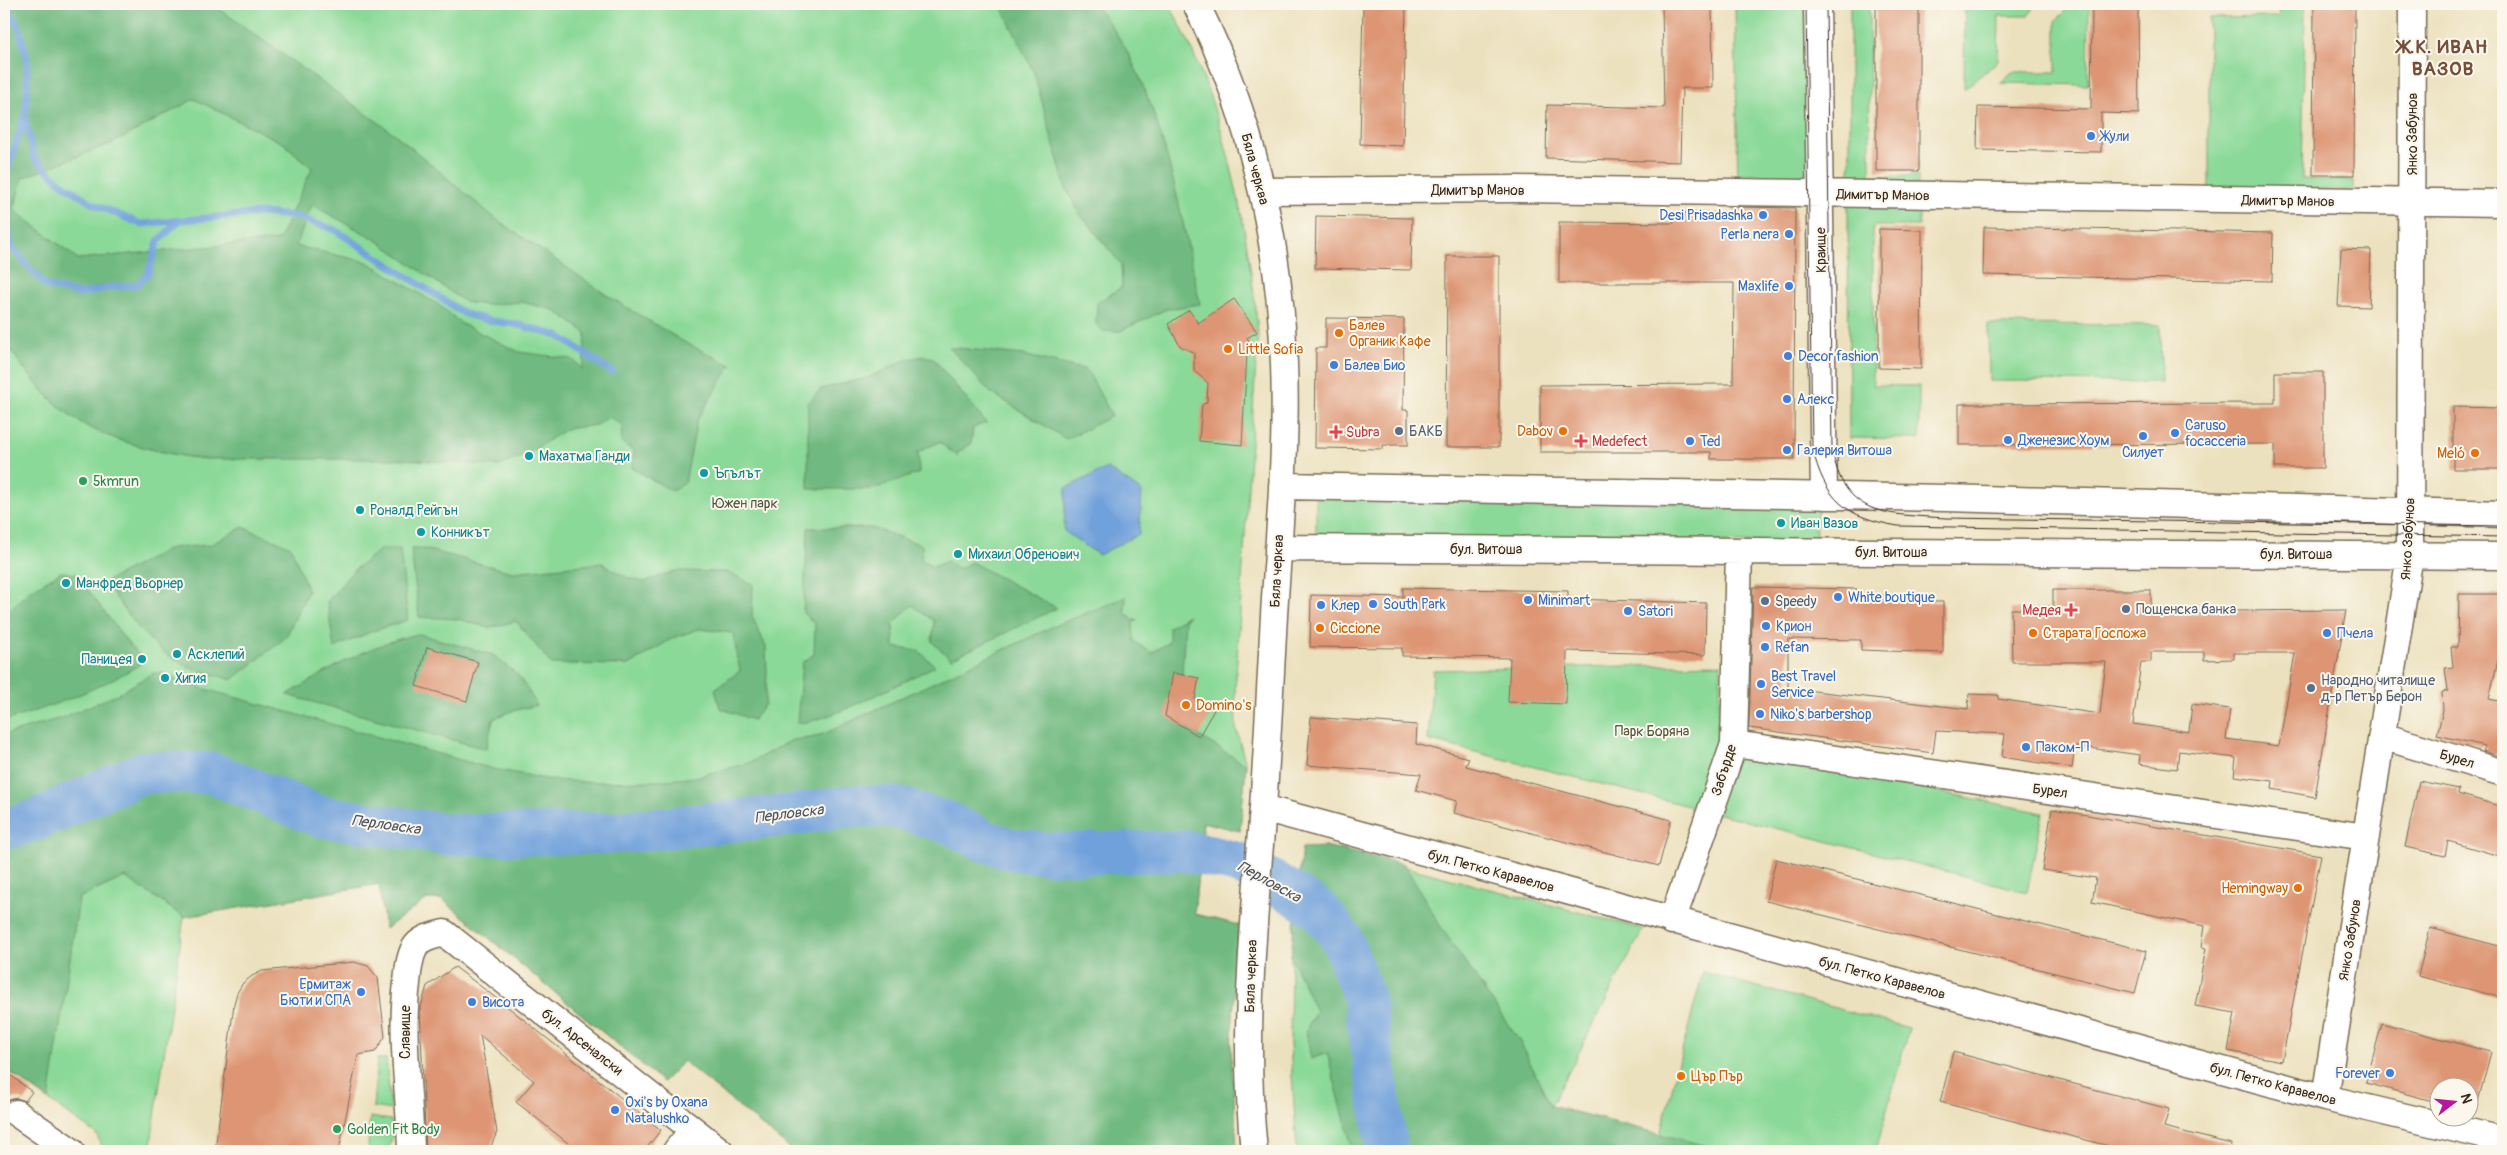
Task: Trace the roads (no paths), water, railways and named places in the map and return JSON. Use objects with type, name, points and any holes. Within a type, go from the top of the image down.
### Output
[{"type":"street","name":"Бяла черква","points":[[1196,4],[1210,31],[1235,99],[1262,191],[1274,258],[1284,364],[1282,486],[1263,808],[1253,929],[1249,1046],[1254,1151]]},
{"type":"street","name":"Краище","points":[[1817,4],[1824,496]]},
{"type":"street","name":"Янко Забунов","points":[[2325,1098],[2410,555],[2412,4]]},
{"type":"street","name":"Димитър Манов","points":[[1262,191],[1517,189],[2503,203]]},
{"type":"street","points":[[1282,486],[1824,496],[2503,514]]},
{"type":"street","name":"бул. Витоша","points":[[1278,548],[2503,556]]},
{"type":"street","name":"Забърде","points":[[1672,921],[1734,744],[1739,551]]},
{"type":"street","name":"Бурел","points":[[2382,736],[2503,773]]},
{"type":"street","name":"Бурел","points":[[1734,744],[2366,838]]},
{"type":"street","name":"бул. Петко Каравелов","points":[[1263,808],[2325,1098],[2503,1140]]},
{"type":"street","name":"бул. Арсеналски","points":[[444,933],[720,1151]]},
{"type":"street","name":"Славище","points":[[411,1151],[404,1052],[404,1007],[410,963],[415,948],[424,939],[444,933]]},
{"type":"street","points":[[16,1113],[71,1151]]},
{"type":"street","points":[[676,1151],[694,1130]]},
{"type":"water","points":[[1107,468],[1142,492],[1139,534],[1099,555],[1064,531],[1066,488]]},
{"type":"waterway","points":[[6,4],[19,28],[27,58],[25,118],[34,158],[60,182],[93,204],[141,224],[260,213],[295,216],[335,230],[465,314],[492,321],[515,324],[559,336],[612,372]]},
{"type":"waterway","points":[[4,205],[6,175],[24,118]]},
{"type":"waterway","points":[[4,213],[13,249],[46,286],[81,294],[111,287],[137,285],[148,274],[158,241],[178,222]]},
{"type":"waterway","name":"Перловска","points":[[4,830],[35,820],[143,772],[212,773],[319,816],[451,835],[614,833],[791,815],[850,806],[895,807],[947,822],[985,841],[1014,850],[1058,854],[1187,851],[1238,863],[1277,884],[1319,910],[1342,939],[1364,997],[1387,1151]]},
{"type":"tram line","points":[[1806,4],[1812,447],[1823,480],[1840,503],[1864,517],[1898,526],[2503,537]]},
{"type":"tram line","points":[[1826,4],[1832,447],[1837,470],[1846,487],[1857,500],[1871,508],[1887,512],[1946,518],[2503,526]]},
{"type":"place","name":"Жули","points":[[2091,136]]},
{"type":"place","name":"Desi Prisadashka","points":[[1763,215]]},
{"type":"place","name":"Perla nera","points":[[1789,234]]},
{"type":"place","name":"Maxlife","points":[[1789,286]]},
{"type":"place","name":"Балев Органик Кафе","points":[[1339,333]]},
{"type":"place","name":"Little Sofia","points":[[1228,349]]},
{"type":"place","name":"Decor fashion","points":[[1788,356]]},
{"type":"place","name":"Балев Био","points":[[1334,365]]},
{"type":"place","name":"Алекс","points":[[1787,399]]},
{"type":"place","name":"БАКБ","points":[[1399,431]]},
{"type":"place","name":"Dabov","points":[[1563,431]]},
{"type":"place","name":"Subra","points":[[1336,432]]},
{"type":"place","name":"Caruso focacceria","points":[[2175,433]]},
{"type":"place","name":"Силует","points":[[2143,436]]},
{"type":"place","name":"Дженезис Хоум","points":[[2008,440]]},
{"type":"place","name":"Medefect","points":[[1581,441]]},
{"type":"place","name":"Ted","points":[[1690,441]]},
{"type":"place","name":"Галерия Витоша","points":[[1787,450]]},
{"type":"place","name":"Meló","points":[[2475,453]]},
{"type":"place","name":"Махатма Ганди","points":[[529,456]]},
{"type":"place","name":"Ъгълът","points":[[704,473]]},
{"type":"place","name":"5kmrun","points":[[83,481]]},
{"type":"place","name":"Роналд Рейгън","points":[[360,510]]},
{"type":"place","name":"Иван Вазов","points":[[1781,523]]},
{"type":"place","name":"Конникът","points":[[421,532]]},
{"type":"place","name":"Михаил Обренович","points":[[958,554]]},
{"type":"place","name":"Манфред Вьорнер","points":[[66,583]]},
{"type":"place","name":"White boutique","points":[[1838,597]]},
{"type":"place","name":"Minimart","points":[[1528,600]]},
{"type":"place","name":"Speedy","points":[[1765,601]]},
{"type":"place","name":"South Park","points":[[1373,604]]},
{"type":"place","name":"Клер","points":[[1321,605]]},
{"type":"place","name":"Пощенска банка","points":[[2126,609]]},
{"type":"place","name":"Медея","points":[[2071,610]]},
{"type":"place","name":"Satori","points":[[1628,611]]},
{"type":"place","name":"Крион","points":[[1766,626]]},
{"type":"place","name":"Ciccione","points":[[1320,628]]},
{"type":"place","name":"Старата Госпожа","points":[[2033,633]]},
{"type":"place","name":"Пчела","points":[[2327,633]]},
{"type":"place","name":"Refan","points":[[1765,647]]},
{"type":"place","name":"Асклепий","points":[[177,654]]},
{"type":"place","name":"Паницея","points":[[142,659]]},
{"type":"place","name":"Хигия","points":[[165,678]]},
{"type":"place","name":"Best Travel Service","points":[[1761,684]]},
{"type":"place","name":"Народно читалище д-р Петър Берон","points":[[2311,688]]},
{"type":"place","name":"Domino's","points":[[1186,705]]},
{"type":"place","name":"Niko's barbershop","points":[[1760,714]]},
{"type":"place","name":"Паком-П","points":[[2026,747]]},
{"type":"place","name":"Hemingway","points":[[2298,888]]},
{"type":"place","name":"Ермитаж Бюти и СПА","points":[[361,992]]},
{"type":"place","name":"Висота","points":[[472,1002]]},
{"type":"place","name":"Forever","points":[[2390,1073]]},
{"type":"place","name":"Цър Пър","points":[[1681,1076]]},
{"type":"place","name":"Oxi's by Oxana Natalushko","points":[[615,1110]]},
{"type":"place","name":"Golden Fit Body","points":[[337,1129]]},
{"type":"district","name":"Ж.К. ИВАН ВАЗОВ","points":[[2443,58]]},
{"type":"park label","name":"Южен парк","points":[[745,503]]},
{"type":"park label","name":"Парк Боряна","points":[[1652,731]]}]
